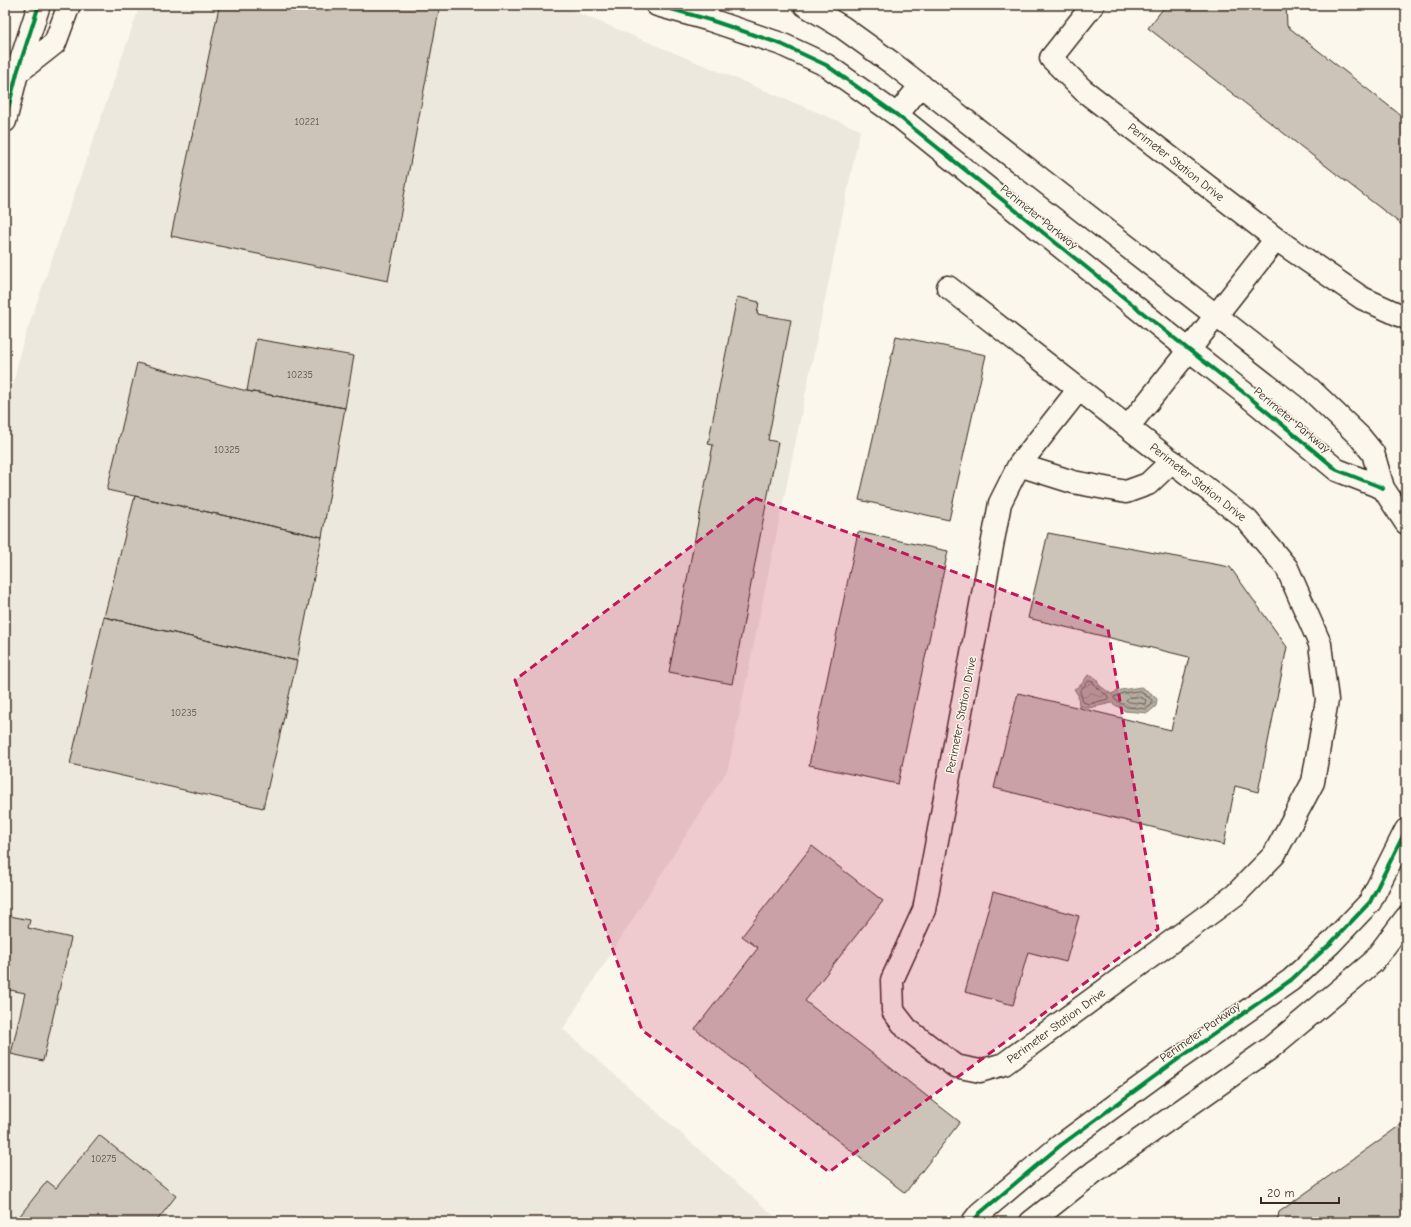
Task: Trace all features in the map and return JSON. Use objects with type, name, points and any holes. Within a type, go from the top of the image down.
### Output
[{"type":"street","points":[[5,121],[17,73],[39,5]]},
{"type":"street","points":[[17,73],[55,43],[69,5]]},
{"type":"street","name":"Perimeter Parkway","points":[[658,5],[710,20],[781,44],[826,65],[897,115],[1243,392],[1337,470],[1384,488]]},
{"type":"street","points":[[805,5],[842,27],[921,85],[1309,388],[1360,437],[1374,453],[1384,488],[1406,523]]},
{"type":"street","name":"Perimeter Station Drive","points":[[1093,5],[1051,58],[1083,90],[1276,239],[1362,298],[1406,318]]},
{"type":"street","points":[[897,115],[921,85]]},
{"type":"street","points":[[1128,427],[1276,239]]},
{"type":"street","name":"Perimeter Station Drive","points":[[948,287],[1172,461],[1247,520],[1287,568],[1320,644],[1327,700],[1313,782],[1274,855],[1235,895],[1004,1064],[980,1071],[955,1066],[907,1029],[893,1011],[892,980],[924,910],[1000,504],[1019,465],[1079,389]]},
{"type":"street","points":[[1019,465],[1073,482],[1126,492],[1148,484],[1172,461]]},
{"type":"street","name":"Perimeter Parkway","points":[[973,1222],[980,1213],[1061,1145],[1177,1060],[1291,980],[1331,943],[1370,902],[1406,830]]},
{"type":"street","points":[[1030,1222],[1094,1172],[1268,1050],[1372,963],[1406,918]]},
{"type":"highlighted area","points":[[755,498],[1108,629],[1158,929],[829,1172],[642,1030],[515,680]]},
{"type":"shaded area","points":[[140,5],[559,5],[860,130],[728,769],[563,1029],[781,1222],[5,1222],[5,423],[21,348]]},
{"type":"water","points":[[1088,675],[1096,678],[1099,685],[1111,694],[1121,690],[1141,687],[1157,699],[1156,706],[1148,713],[1125,711],[1112,703],[1089,708],[1079,706],[1078,695],[1074,689],[1081,685]]},
{"type":"building","points":[[215,5],[440,5],[388,281],[171,236],[219,7]]},
{"type":"building","points":[[1166,5],[1286,5],[1287,26],[1403,117],[1406,117],[1406,228],[1148,28]]},
{"type":"building","points":[[737,297],[759,302],[757,314],[791,320],[768,440],[778,442],[732,684],[669,672],[713,445],[708,444]]},
{"type":"building","points":[[896,336],[986,355],[949,520],[859,500]]},
{"type":"building","points":[[256,339],[354,356],[345,408],[247,391]]},
{"type":"building","points":[[137,363],[247,391],[345,408],[322,537],[107,490]]},
{"type":"building","points":[[135,496],[322,537],[297,661],[104,617]]},
{"type":"building","points":[[858,532],[948,551],[898,784],[809,765]]},
{"type":"building","points":[[1048,533],[1230,567],[1287,647],[1258,792],[1235,786],[1224,845],[994,788],[1018,693],[1171,730],[1189,657],[1028,618]]},
{"type":"building","points":[[104,617],[297,661],[263,808],[70,764]]},
{"type":"building","points":[[812,846],[883,901],[805,1001],[960,1122],[905,1193],[695,1029],[758,948],[742,936]]},
{"type":"building","points":[[993,892],[1079,916],[1066,962],[1028,952],[1013,1005],[965,992]]},
{"type":"building","points":[[5,915],[30,920],[28,928],[71,938],[43,1061],[11,1054],[25,993],[5,989]]},
{"type":"building","points":[[1406,1121],[1406,1222],[1277,1222],[1279,1212]]},
{"type":"building","points":[[99,1135],[176,1196],[156,1222],[15,1222],[47,1181],[56,1188]]},
{"type":"cycle path","points":[[5,121],[17,73],[39,5]]},
{"type":"cycle path","points":[[657,5],[710,20],[781,44],[826,65],[897,115],[1243,392],[1337,470],[1383,488]]},
{"type":"cycle path","points":[[973,1222],[980,1213],[1061,1145],[1177,1060],[1291,980],[1331,943],[1370,902],[1406,830]]}]
